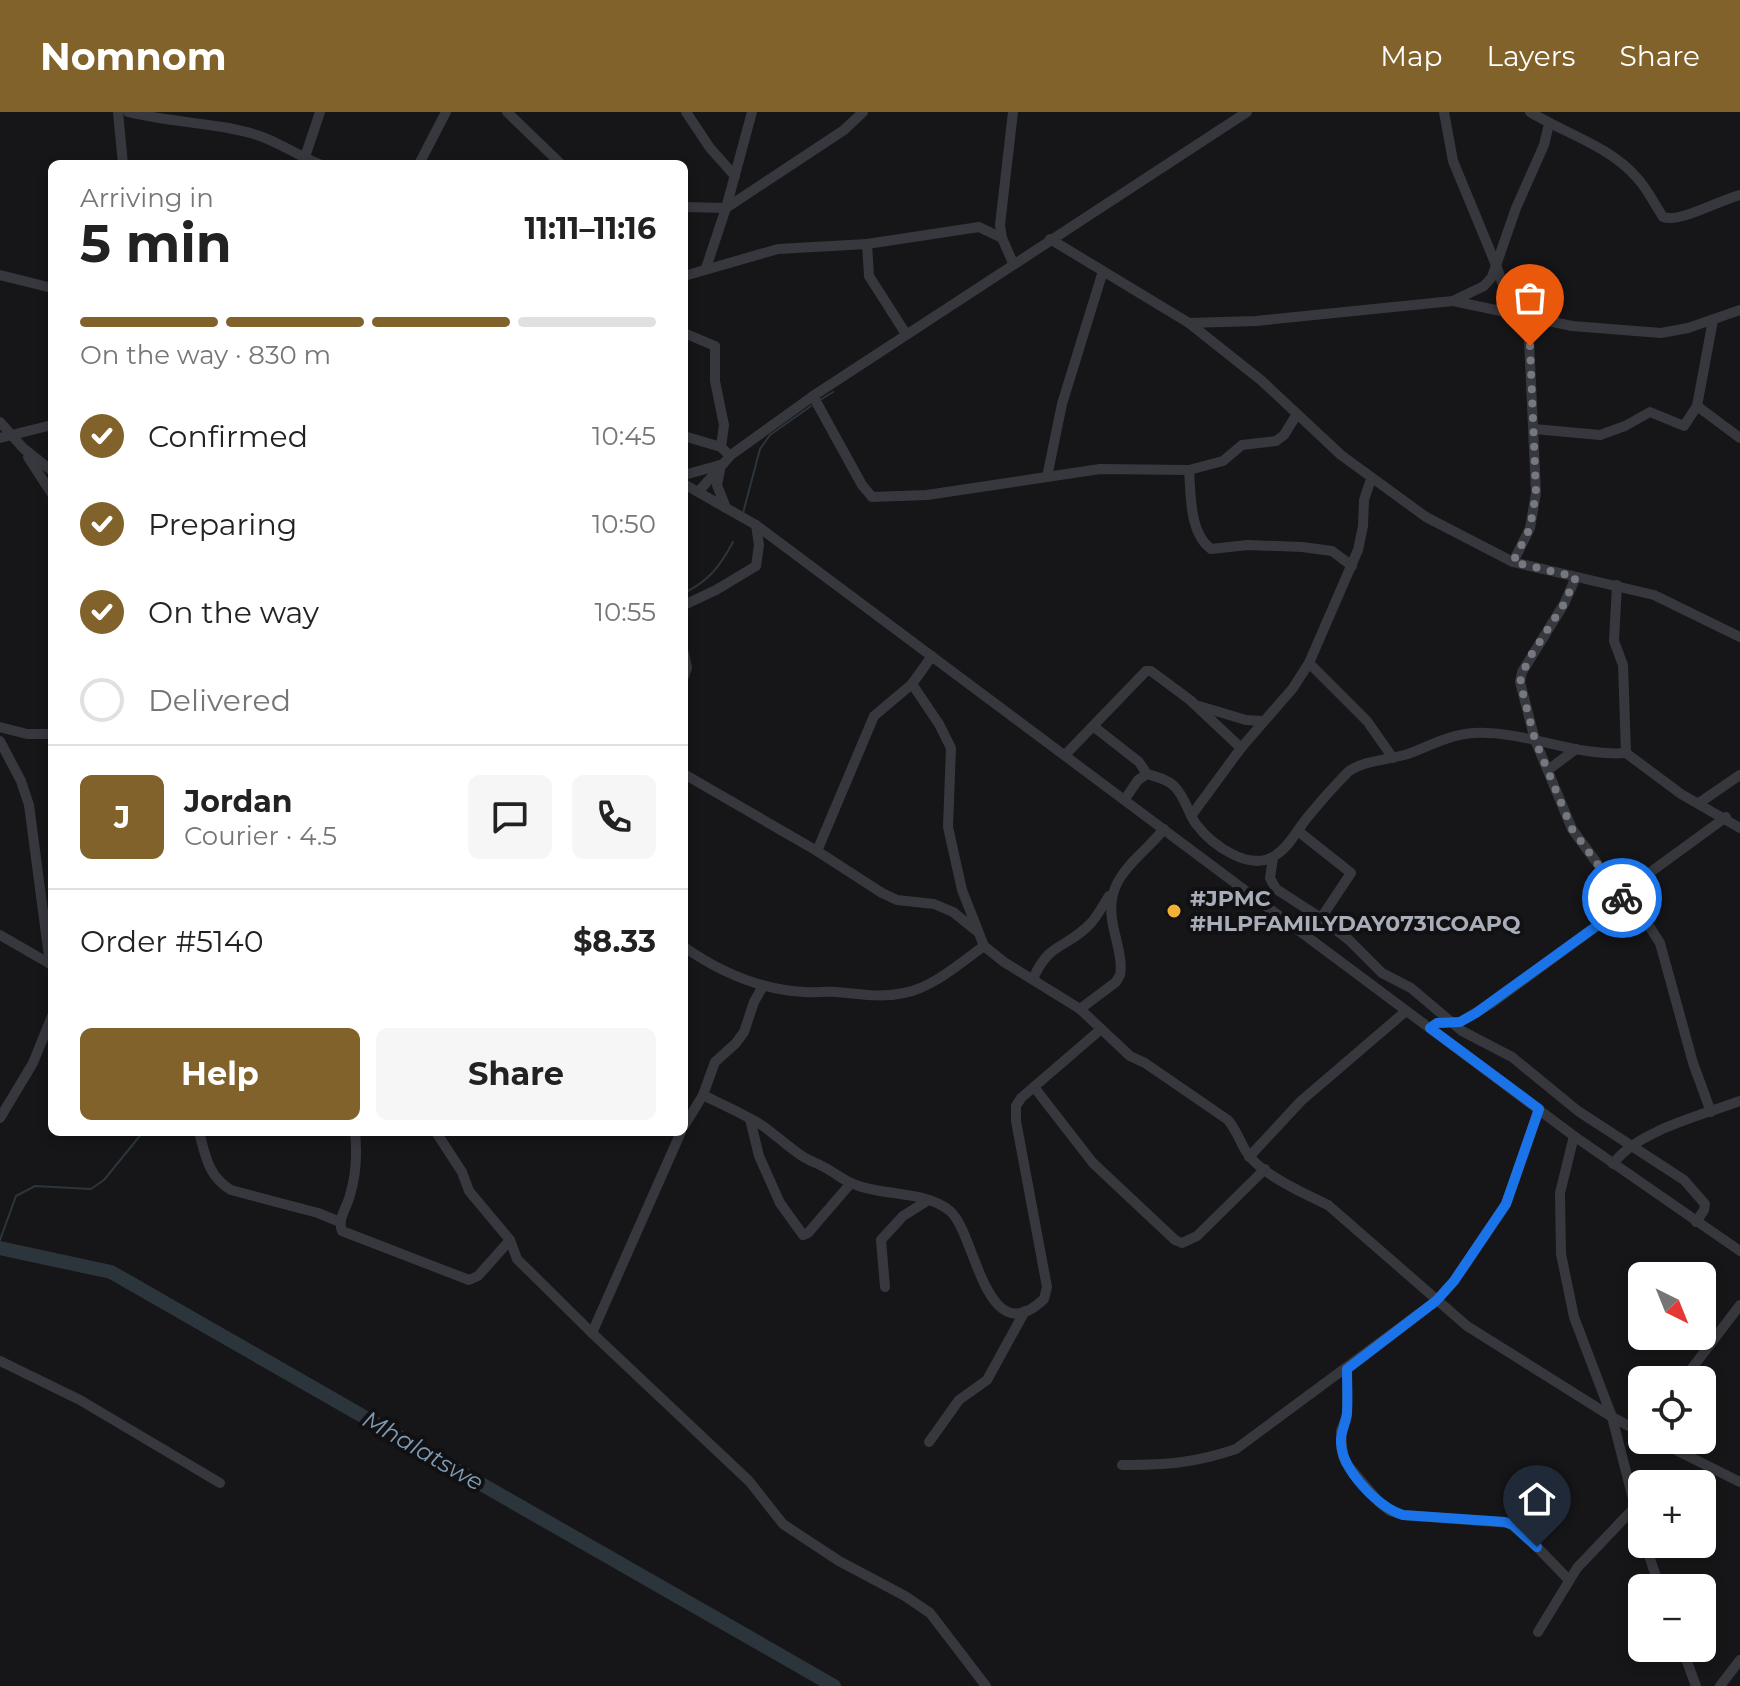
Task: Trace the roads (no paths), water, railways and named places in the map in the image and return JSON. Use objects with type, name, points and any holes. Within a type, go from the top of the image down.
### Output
[{"type":"street","points":[[118,112],[123,160]]},
{"type":"street","points":[[128,112],[258,135],[302,160]]},
{"type":"street","points":[[304,160],[320,112]]},
{"type":"street","points":[[421,160],[446,112]]},
{"type":"street","points":[[507,112],[557,160]]},
{"type":"street","points":[[686,112],[710,148],[735,176]]},
{"type":"street","points":[[706,268],[752,112]]},
{"type":"street","points":[[688,207],[726,208],[844,130],[863,112]]},
{"type":"street","points":[[1013,112],[1000,211],[1002,238],[1013,263]]},
{"type":"street","points":[[699,491],[731,455],[813,396],[1247,112]]},
{"type":"street","points":[[1444,112],[1453,161],[1513,314]]},
{"type":"street","points":[[1530,112],[1620,162],[1639,180],[1663,217],[1668,219],[1740,195]]},
{"type":"street","points":[[1453,301],[1484,286],[1492,277],[1549,124]]},
{"type":"street","points":[[688,275],[778,249],[867,244],[984,228],[993,222],[1000,211]]},
{"type":"street","points":[[984,228],[1002,238]]},
{"type":"street","points":[[1050,239],[1189,323],[1262,381],[1371,479],[1426,517],[1513,562],[1654,595],[1740,637]]},
{"type":"street","points":[[867,244],[869,276],[906,334]]},
{"type":"street","points":[[1047,477],[1062,404],[1103,271]]},
{"type":"street","points":[[0,275],[48,287]]},
{"type":"street","points":[[1189,323],[1256,321],[1453,301],[1572,326],[1661,333],[1740,310]]},
{"type":"street","points":[[1513,562],[1530,528],[1536,493],[1528,318]]},
{"type":"street","points":[[1534,429],[1600,435],[1650,412],[1684,426],[1697,406],[1713,320]]},
{"type":"street","points":[[688,335],[715,346],[715,381],[724,425],[721,447]]},
{"type":"street","points":[[813,396],[862,485],[872,497],[927,495],[1100,469],[1189,470],[1223,461],[1242,445],[1276,441],[1284,435],[1297,414]]},
{"type":"street","points":[[1697,406],[1740,438]]},
{"type":"street","points":[[0,422],[23,448],[48,488]]},
{"type":"street","points":[[0,438],[48,426]]},
{"type":"street","points":[[688,437],[721,447],[731,455]]},
{"type":"street","points":[[23,448],[48,468]]},
{"type":"street","points":[[688,474],[722,464]]},
{"type":"street","points":[[722,464],[717,485],[727,508]]},
{"type":"street","points":[[1189,470],[1194,517],[1200,537],[1211,549],[1248,545],[1302,547],[1332,551],[1352,566]]},
{"type":"street","points":[[1191,816],[1241,748],[1293,688],[1309,663],[1358,550],[1364,500],[1371,479]]},
{"type":"street","points":[[688,486],[756,525],[1574,1136],[1740,1251]]},
{"type":"street","points":[[688,603],[756,566],[759,545],[756,525]]},
{"type":"street","points":[[1576,577],[1564,604],[1522,672],[1520,682],[1535,740],[1572,829],[1627,904],[1642,915],[1660,943],[1693,1063],[1711,1112]]},
{"type":"street","points":[[1617,585],[1614,641],[1623,665],[1626,753]]},
{"type":"street","points":[[817,851],[874,716],[912,684],[932,656]]},
{"type":"street","points":[[1309,663],[1367,721],[1393,758]]},
{"type":"street","points":[[1065,755],[1146,671],[1151,671],[1195,705],[1241,748]]},
{"type":"street","points":[[912,684],[951,748],[948,827],[962,890],[984,946],[1004,962],[1080,1009],[1130,1056],[1228,1120],[1237,1130],[1249,1157],[1336,1211],[1467,1326],[1612,1417],[1628,1424]]},
{"type":"street","points":[[1195,705],[1246,720],[1263,721]]},
{"type":"street","points":[[1093,726],[1139,762],[1147,774],[1173,785],[1191,816],[1217,845],[1253,860],[1273,858]]},
{"type":"street","points":[[0,727],[27,734],[48,734]]},
{"type":"street","points":[[1696,1222],[1705,1204],[1684,1180],[1578,1111],[1512,1057],[1462,1031],[1411,988],[1382,973],[1349,940],[1271,884],[1270,878],[1273,858],[1349,771],[1452,736],[1474,733],[1518,736],[1604,755],[1626,753],[1681,794],[1726,817],[1740,828]]},
{"type":"street","points":[[0,741],[21,781],[29,805],[48,942]]},
{"type":"street","points":[[1548,770],[1576,749]]},
{"type":"street","points":[[1125,799],[1138,780],[1147,774]]},
{"type":"street","points":[[1699,803],[1740,775]]},
{"type":"street","points":[[688,776],[817,851],[882,893],[897,900],[934,904],[953,912],[980,933]]},
{"type":"street","points":[[1430,1028],[1437,1023],[1460,1022],[1492,1003],[1627,904],[1637,882],[1726,817]]},
{"type":"street","points":[[1033,979],[1040,961],[1091,922],[1118,879],[1164,829]]},
{"type":"street","points":[[1298,831],[1351,873],[1321,918]]},
{"type":"street","points":[[1080,1009],[1116,982],[1120,975],[1110,895]]},
{"type":"street","points":[[0,935],[48,962]]},
{"type":"street","points":[[688,949],[734,975],[763,986],[869,996],[905,993],[950,971],[984,946]]},
{"type":"street","points":[[688,1119],[703,1095],[710,1071],[744,1032],[763,986]]},
{"type":"street","points":[[1249,1157],[1301,1101],[1406,1011]]},
{"type":"street","points":[[0,1118],[33,1063],[48,1026]]},
{"type":"street","points":[[929,1442],[959,1400],[987,1380],[1025,1311],[1044,1299],[1047,1287],[1016,1121],[1016,1106],[1100,1030]]},
{"type":"street","points":[[1034,1087],[1093,1163],[1175,1240],[1182,1243],[1197,1236],[1265,1169]]},
{"type":"street","points":[[703,1095],[750,1119],[803,1157],[851,1183],[947,1208],[953,1214],[997,1305],[1008,1312],[1025,1311]]},
{"type":"street","points":[[1613,1164],[1633,1145],[1740,1101]]},
{"type":"street","points":[[1122,1465],[1201,1461],[1236,1449],[1436,1301],[1454,1281],[1506,1204],[1539,1109]]},
{"type":"street","points":[[750,1119],[759,1156],[780,1203],[803,1235],[851,1183]]},
{"type":"street","points":[[200,1136],[207,1163],[219,1182],[231,1190],[318,1213],[340,1222]]},
{"type":"street","points":[[355,1136],[357,1150],[351,1194],[340,1222],[342,1231],[469,1280],[478,1276],[510,1240]]},
{"type":"street","points":[[439,1136],[462,1172],[469,1191],[510,1240],[517,1259],[749,1481],[783,1524],[839,1561],[930,1613],[986,1686]]},
{"type":"street","points":[[592,1333],[679,1136]]},
{"type":"street","points":[[1574,1136],[1560,1193],[1561,1254],[1574,1317],[1612,1417],[1628,1480]]},
{"type":"street","points":[[885,1287],[881,1240],[903,1216],[927,1201]]},
{"type":"street","points":[[1694,1366],[1740,1305]]},
{"type":"street","points":[[0,1361],[80,1400],[220,1483]]},
{"type":"street","points":[[1347,1369],[1347,1415],[1341,1431],[1341,1447],[1346,1463],[1380,1503],[1390,1511],[1403,1515],[1510,1523],[1568,1579]]},
{"type":"street","points":[[1684,1454],[1740,1482]]},
{"type":"street","points":[[1538,1632],[1568,1579],[1628,1515]]},
{"type":"street","points":[[1720,1686],[1740,1660]]},
{"type":"street","points":[[1687,1662],[1695,1686]]},
{"type":"waterway","points":[[820,400],[833,392]]},
{"type":"waterway","points":[[743,513],[760,449],[770,435],[811,406]]},
{"type":"waterway","points":[[688,590],[713,572],[733,542]]},
{"type":"waterway","points":[[0,1240],[16,1196],[35,1186],[91,1189],[104,1180],[140,1136]]},
{"type":"waterway","name":"Mhalatswe","points":[[0,1248],[111,1272],[834,1686]]},
{"type":"place","name":"#JPMC #HLPFAMILYDAY0731COAPQ","points":[[1174,911]]}]
